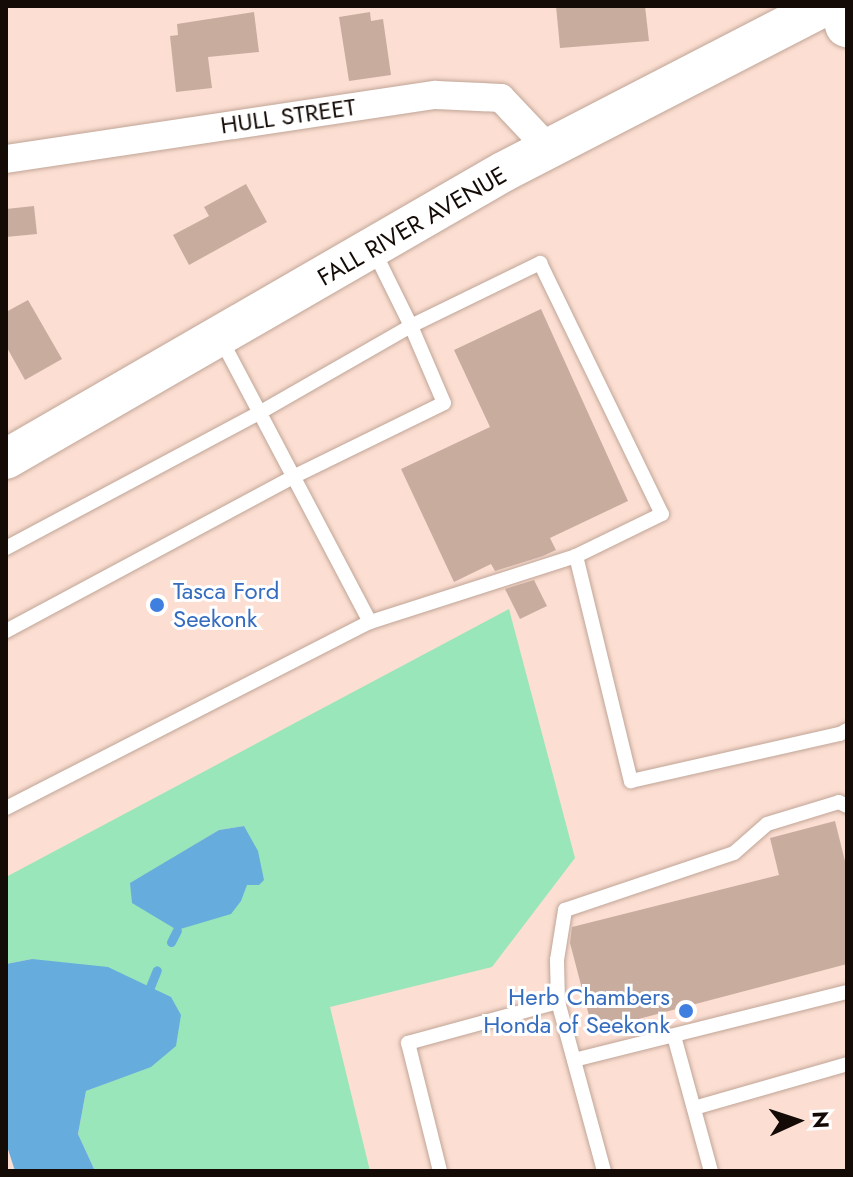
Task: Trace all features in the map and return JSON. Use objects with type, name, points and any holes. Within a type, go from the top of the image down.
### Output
[{"type":"highway","points":[[842,6],[847,25]]},
{"type":"main road","name":"FALL RIVER AVENUE","points":[[6,459],[549,149],[825,6]]},
{"type":"street","name":"HULL STREET","points":[[6,159],[436,95],[501,98],[549,149]]},
{"type":"lane","points":[[6,631],[293,477],[444,403],[373,249]]},
{"type":"lane","points":[[6,548],[259,413],[411,326],[540,263],[662,514],[576,556],[370,622],[6,808]]},
{"type":"lane","points":[[219,338],[370,622]]},
{"type":"lane","points":[[576,556],[631,781],[847,730]]},
{"type":"lane","points":[[604,1171],[558,1002],[557,960],[565,910],[734,853],[767,824],[839,802],[847,806]]},
{"type":"lane","points":[[574,1060],[847,992]]},
{"type":"lane","points":[[440,1171],[408,1043],[558,1002]]},
{"type":"lane","points":[[674,1036],[711,1171]]},
{"type":"lane","points":[[694,1108],[847,1064]]},
{"type":"green space","points":[[509,609],[575,858],[492,967],[330,1007],[370,1171],[95,1171],[78,1134],[86,1091],[151,1066],[32,959],[6,964],[6,877]],"holes":[[[244,826],[258,885],[130,884],[219,830]]]},
{"type":"water","points":[[244,826],[258,851],[264,880],[259,885],[247,885],[241,901],[231,914],[177,930],[132,903],[130,883],[219,830]]},
{"type":"water","points":[[32,959],[108,967],[171,997],[181,1015],[176,1046],[151,1067],[86,1091],[78,1134],[95,1171],[15,1171],[6,1143],[6,964]]},
{"type":"building","points":[[556,6],[645,6],[649,41],[560,48]]},
{"type":"building","points":[[254,12],[259,52],[208,57],[212,88],[176,92],[170,36],[178,35],[177,24]]},
{"type":"building","points":[[370,12],[371,21],[383,19],[391,75],[349,81],[339,17]]},
{"type":"building","points":[[246,184],[267,222],[189,265],[173,235],[209,216],[204,207]]},
{"type":"building","points":[[34,206],[37,234],[6,237],[6,209]]},
{"type":"building","points":[[28,300],[62,359],[25,380],[6,346],[6,312]]},
{"type":"building","points":[[541,309],[628,501],[550,538],[556,550],[495,571],[491,564],[454,582],[401,469],[490,427],[454,350]]},
{"type":"building","points":[[534,580],[547,606],[520,619],[505,589]]},
{"type":"building","points":[[835,821],[847,869],[847,964],[593,1031],[570,943],[572,927],[779,875],[770,838]]},
{"type":"waterway","points":[[171,942],[177,930]]},
{"type":"waterway","points":[[150,987],[157,970]]},
{"type":"place","name":"Tasca Ford Seekonk","points":[[157,605]]},
{"type":"place","name":"Herb Chambers Honda of Seekonk","points":[[686,1011]]}]
